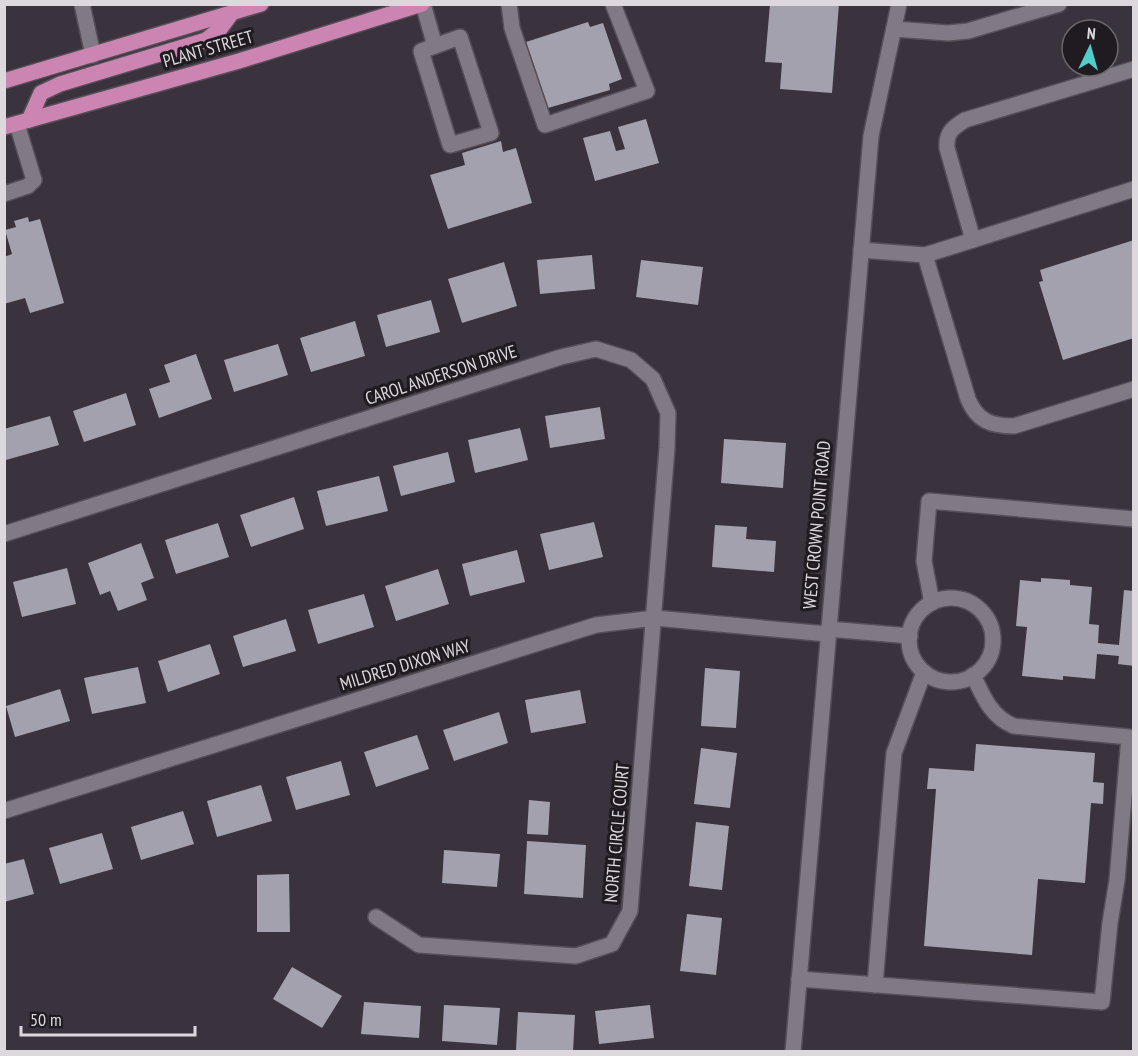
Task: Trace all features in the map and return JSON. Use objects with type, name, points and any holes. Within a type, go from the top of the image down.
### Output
[{"type":"main road","name":"PLANT STREET","points":[[4,81],[93,56],[230,9],[261,4]]},
{"type":"main road","name":"PLANT STREET","points":[[17,124],[239,61],[422,4]]},
{"type":"main road","points":[[17,124],[41,93],[60,84],[206,40],[220,29],[230,9]]},
{"type":"street","points":[[82,4],[93,56]]},
{"type":"street","points":[[422,4],[435,46]]},
{"type":"street","points":[[509,4],[512,28],[545,125],[646,91],[613,4]]},
{"type":"street","name":"WEST CROWN POINT ROAD","points":[[793,1052],[827,631],[871,136],[899,4]]},
{"type":"street","points":[[894,29],[948,33],[968,32],[1059,4]]},
{"type":"street","points":[[460,37],[491,133],[450,145],[422,51],[435,46],[460,37]]},
{"type":"street","points":[[973,240],[947,148],[946,137],[953,127],[965,120],[1134,69]]},
{"type":"street","points":[[4,194],[28,186],[34,180],[17,124]]},
{"type":"street","points":[[861,250],[925,255],[1134,189]]},
{"type":"street","points":[[925,255],[968,399],[974,414],[986,422],[1000,426],[1014,426],[1134,389]]},
{"type":"street","name":"CAROL ANDERSON DRIVE","points":[[4,534],[561,357],[596,350],[631,360],[653,379],[668,412],[655,618]]},
{"type":"street","points":[[932,603],[924,561],[929,501],[1134,519]]},
{"type":"street","points":[[954,598],[967,601],[988,619],[993,633],[993,646],[989,660],[974,675],[956,682],[949,682],[924,672],[911,655],[910,636],[917,615],[932,603],[954,598]]},
{"type":"street","name":"MILDRED DIXON WAY","points":[[4,811],[596,625],[655,618],[910,636]]},
{"type":"street","name":"NORTH CIRCLE COURT","points":[[376,917],[419,945],[576,956],[612,944],[630,911],[655,618]]},
{"type":"street","points":[[875,985],[894,753],[924,672]]},
{"type":"street","points":[[799,979],[1102,1002],[1110,923],[1118,880],[1129,737],[1014,726],[1002,721],[984,698],[974,675]]},
{"type":"building","points":[[770,4],[839,4],[832,93],[780,89],[782,63],[765,62]]},
{"type":"building","points":[[588,22],[590,27],[603,23],[622,79],[609,84],[610,90],[548,108],[526,42]]},
{"type":"building","points":[[646,119],[659,163],[595,181],[583,138],[610,131],[616,151],[625,149],[618,127]]},
{"type":"building","points":[[501,141],[503,152],[516,148],[532,203],[448,229],[430,175],[465,165],[462,153]]},
{"type":"building","points":[[28,217],[29,222],[40,219],[64,303],[30,313],[25,298],[4,304],[4,257],[12,254],[5,230],[16,227],[14,221]]},
{"type":"building","points":[[1134,240],[1134,338],[1063,360],[1039,282],[1043,281],[1040,270]]},
{"type":"building","points":[[592,255],[595,289],[540,294],[537,260]]},
{"type":"building","points":[[641,260],[703,267],[698,305],[636,297]]},
{"type":"building","points":[[504,262],[517,306],[462,323],[448,279]]},
{"type":"building","points":[[431,300],[440,332],[386,347],[377,315]]},
{"type":"building","points":[[355,321],[365,356],[311,372],[300,338]]},
{"type":"building","points":[[278,344],[288,375],[234,392],[224,360]]},
{"type":"building","points":[[196,354],[212,399],[159,418],[149,389],[170,382],[164,365]]},
{"type":"building","points":[[126,393],[136,425],[84,442],[73,411]]},
{"type":"building","points":[[600,407],[605,439],[550,448],[545,416]]},
{"type":"building","points":[[50,416],[59,445],[6,460],[4,429]]},
{"type":"building","points":[[520,428],[528,460],[475,473],[468,440]]},
{"type":"building","points":[[724,439],[786,443],[783,488],[721,483]]},
{"type":"building","points":[[448,452],[455,482],[401,496],[393,466]]},
{"type":"building","points":[[379,476],[388,511],[326,526],[317,491]]},
{"type":"building","points":[[294,497],[304,529],[251,547],[240,515]]},
{"type":"building","points":[[594,522],[603,557],[549,570],[540,534]]},
{"type":"building","points":[[218,523],[229,557],[176,574],[165,540]]},
{"type":"building","points":[[715,525],[747,527],[746,539],[776,541],[774,572],[712,567]]},
{"type":"building","points":[[141,543],[154,578],[141,583],[147,600],[118,611],[110,591],[100,595],[88,563]]},
{"type":"building","points":[[517,550],[525,582],[470,596],[462,564]]},
{"type":"building","points":[[67,568],[76,604],[22,617],[13,582]]},
{"type":"building","points":[[438,569],[449,604],[396,621],[385,586]]},
{"type":"building","points":[[1041,578],[1070,580],[1070,585],[1092,587],[1089,624],[1099,625],[1098,643],[1119,645],[1124,590],[1134,591],[1134,666],[1118,664],[1119,656],[1097,654],[1095,679],[1063,676],[1063,680],[1022,676],[1027,627],[1016,626],[1020,580],[1041,582]]},
{"type":"building","points":[[364,594],[374,627],[318,644],[308,610]]},
{"type":"building","points":[[286,619],[296,651],[243,667],[233,636]]},
{"type":"building","points":[[210,644],[220,674],[168,692],[158,661]]},
{"type":"building","points":[[138,667],[146,703],[92,714],[84,678]]},
{"type":"building","points":[[705,668],[740,671],[736,728],[701,726]]},
{"type":"building","points":[[60,689],[70,721],[15,737],[6,706]]},
{"type":"building","points":[[580,690],[586,723],[531,733],[525,700]]},
{"type":"building","points":[[499,712],[508,743],[454,761],[443,730]]},
{"type":"building","points":[[417,735],[429,769],[376,787],[364,752]]},
{"type":"building","points":[[976,744],[1095,753],[1093,782],[1104,783],[1103,804],[1091,803],[1085,883],[1038,879],[1032,955],[924,946],[936,789],[927,789],[929,768],[974,771]]},
{"type":"building","points":[[701,748],[737,753],[730,808],[694,804]]},
{"type":"building","points":[[341,761],[350,795],[296,810],[286,777]]},
{"type":"building","points":[[261,785],[272,821],[217,837],[207,801]]},
{"type":"building","points":[[529,800],[550,802],[548,835],[527,834]]},
{"type":"building","points":[[183,811],[194,844],[141,860],[131,827]]},
{"type":"building","points":[[696,822],[729,826],[722,890],[689,886]]},
{"type":"building","points":[[102,833],[113,869],[60,884],[49,848]]},
{"type":"building","points":[[527,841],[586,845],[583,898],[524,894]]},
{"type":"building","points":[[444,850],[500,854],[497,887],[442,883]]},
{"type":"building","points":[[24,859],[34,894],[4,902],[4,864]]},
{"type":"building","points":[[289,874],[290,932],[257,932],[257,875]]},
{"type":"building","points":[[687,914],[722,918],[716,975],[680,971]]},
{"type":"building","points":[[292,967],[342,996],[322,1028],[273,999]]},
{"type":"building","points":[[364,1002],[421,1006],[419,1038],[361,1034]]},
{"type":"building","points":[[444,1005],[500,1008],[497,1045],[442,1041]]},
{"type":"building","points":[[650,1005],[654,1038],[599,1044],[595,1011]]},
{"type":"building","points":[[518,1012],[575,1015],[573,1052],[516,1050]]}]
